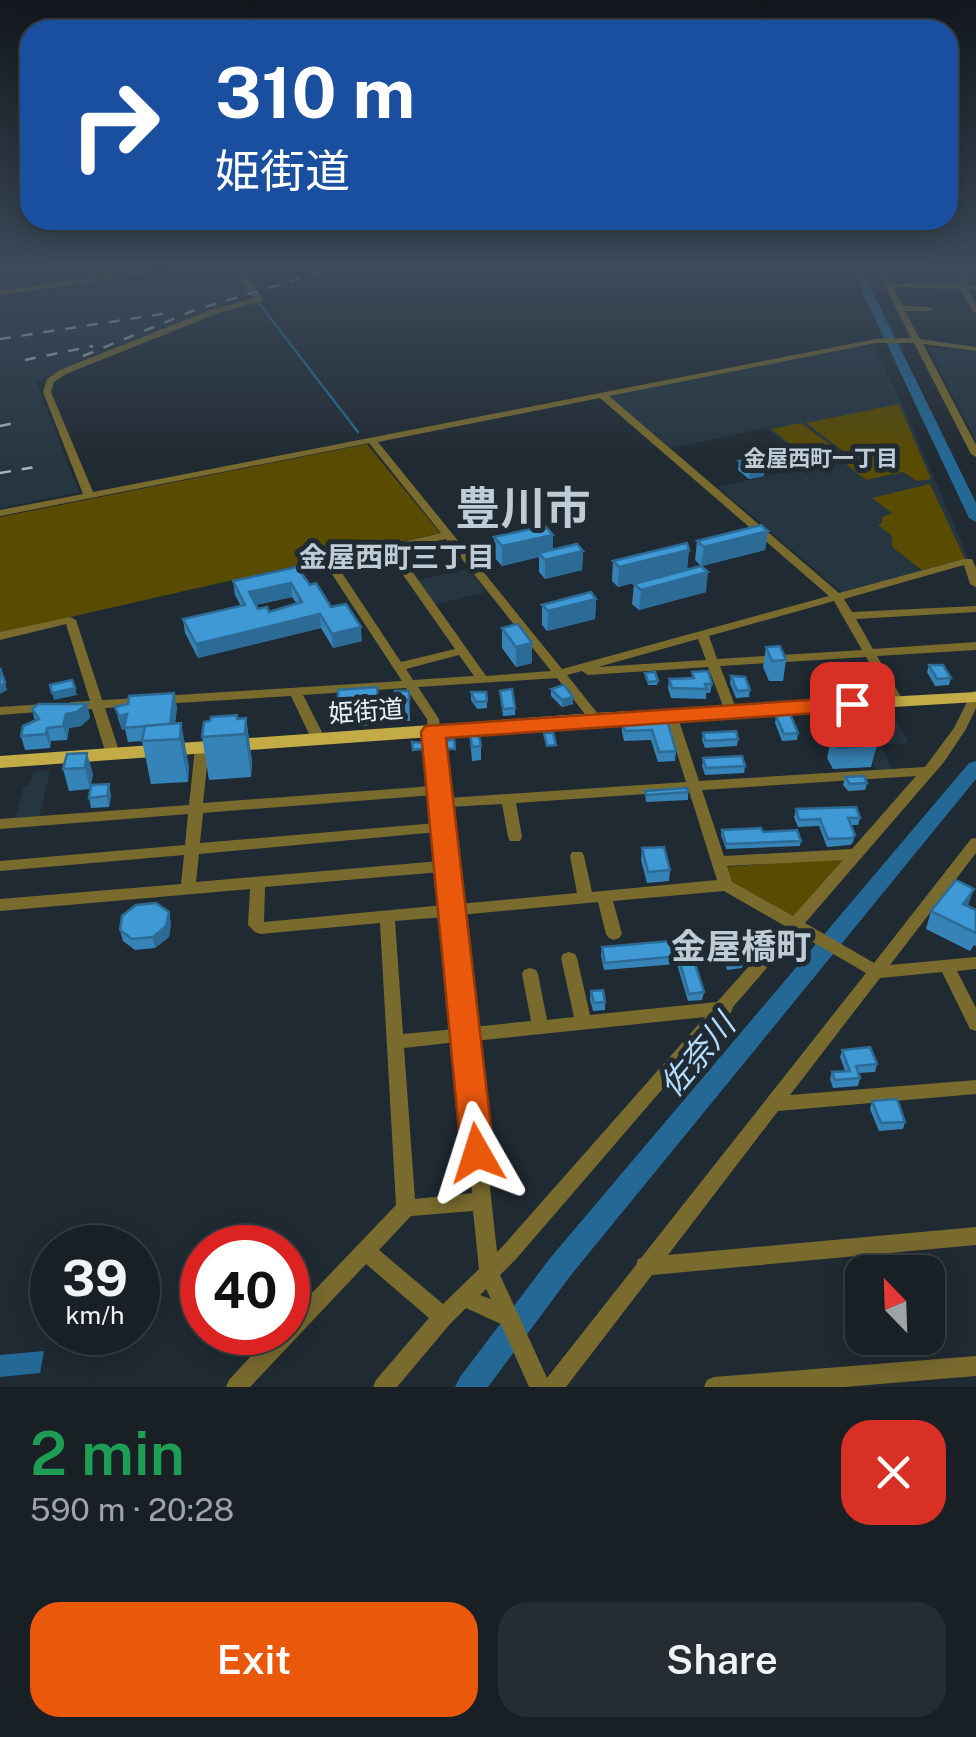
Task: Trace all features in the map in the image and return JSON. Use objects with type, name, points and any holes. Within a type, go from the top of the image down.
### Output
[{"type":"main road","name":"姫街道","points":[[0,762],[976,696]]},
{"type":"street","points":[[88,496],[47,392],[50,381],[62,372],[159,333]]},
{"type":"street","points":[[913,333],[976,454]]},
{"type":"street","points":[[0,513],[876,341],[904,340],[976,349]]},
{"type":"street","points":[[601,394],[837,597],[898,702]]},
{"type":"street","points":[[371,440],[596,719]]},
{"type":"street","points":[[448,535],[329,562],[433,718],[489,1273],[542,1383],[646,1266],[975,846]]},
{"type":"street","points":[[390,548],[482,679]]},
{"type":"street","points":[[0,711],[560,673],[968,561],[976,584]]},
{"type":"street","points":[[850,616],[976,609]]},
{"type":"street","points":[[0,636],[70,620],[113,754]]},
{"type":"street","points":[[702,634],[730,712]]},
{"type":"street","points":[[576,669],[976,646]]},
{"type":"street","points":[[397,667],[463,651]]},
{"type":"street","points":[[295,691],[319,740]]},
{"type":"street","points":[[384,1387],[725,1008],[802,928],[857,854],[929,772],[960,729],[976,696]]},
{"type":"street","points":[[672,715],[726,885]]},
{"type":"street","points":[[188,890],[202,748]]},
{"type":"street","points":[[0,824],[195,809],[439,796],[508,798],[929,772]]},
{"type":"street","points":[[508,798],[515,838]]},
{"type":"street","points":[[0,866],[442,827]]},
{"type":"street","points":[[718,862],[857,854]]},
{"type":"street","points":[[577,856],[586,899]]},
{"type":"street","points":[[0,905],[446,866]]},
{"type":"street","points":[[258,883],[256,925],[260,928],[726,885],[877,972],[976,963]]},
{"type":"street","points":[[604,898],[614,934]]},
{"type":"street","points":[[386,917],[406,1208]]},
{"type":"street","points":[[569,958],[582,1022]]},
{"type":"street","points":[[946,965],[976,1024]]},
{"type":"street","points":[[530,974],[540,1026]]},
{"type":"street","points":[[394,1042],[725,1008]]},
{"type":"street","points":[[775,1104],[976,1086]]},
{"type":"street","points":[[310,1308],[406,1208],[483,1201]]},
{"type":"street","points":[[646,1266],[976,1236]]},
{"type":"street","points":[[364,1250],[444,1317]]},
{"type":"street","points":[[465,1298],[507,1316]]},
{"type":"street","points":[[236,1387],[266,1355]]},
{"type":"street","points":[[714,1387],[976,1366]]},
{"type":"shaded area","points":[[0,333],[156,333],[36,381],[79,492],[0,508]]},
{"type":"shaded area","points":[[872,344],[901,401],[969,560],[845,595],[718,487],[814,465],[766,428],[671,448],[608,396]]},
{"type":"shaded area","points":[[928,347],[976,352],[976,441]]},
{"type":"shaded area","points":[[899,404],[931,479],[917,481],[903,472],[866,480],[846,464],[855,460],[806,423]]},
{"type":"shaded area","points":[[801,423],[848,458],[817,465],[771,429]]},
{"type":"shaded area","points":[[367,444],[440,533],[0,633],[0,517]]},
{"type":"shaded area","points":[[930,484],[965,559],[922,570],[892,547],[892,536],[878,525],[882,517],[892,513],[872,498]]},
{"type":"shaded area","points":[[469,569],[486,592],[433,605],[417,580]]},
{"type":"shaded area","points":[[894,715],[909,743],[881,745],[893,771],[877,772],[857,730],[834,731],[829,719]]},
{"type":"shaded area","points":[[50,770],[39,818],[15,819],[24,786],[29,786],[33,772]]},
{"type":"shaded area","points":[[842,858],[844,861],[791,918],[733,884],[725,867]]},
{"type":"water","points":[[0,1355],[43,1355],[40,1373],[0,1377]]},
{"type":"building","points":[[755,458],[765,467],[750,470],[739,461]]},
{"type":"building","points":[[761,525],[768,531],[704,547],[697,541]]},
{"type":"building","points":[[545,526],[553,535],[502,546],[494,537]]},
{"type":"building","points":[[687,543],[689,550],[619,567],[613,561]]},
{"type":"building","points":[[577,544],[583,551],[545,560],[539,553]]},
{"type":"building","points":[[701,566],[708,572],[641,590],[634,584]]},
{"type":"building","points":[[297,567],[310,585],[316,583],[331,607],[346,604],[361,627],[332,634],[320,614],[196,644],[183,619],[245,605],[233,581]],"holes":[[[291,583],[302,602],[269,612],[267,607],[258,609],[249,592]]]},
{"type":"building","points":[[591,592],[596,599],[548,611],[542,605]]},
{"type":"building","points":[[518,624],[532,643],[516,647],[502,628]]},
{"type":"building","points":[[780,646],[786,660],[772,661],[766,647]]},
{"type":"building","points":[[871,663],[875,676],[866,676],[860,664]]},
{"type":"building","points":[[929,665],[943,665],[951,678],[937,679]]},
{"type":"building","points":[[708,671],[712,684],[705,684],[707,689],[672,688],[669,679],[694,678],[692,672]]},
{"type":"building","points":[[655,672],[658,681],[648,682],[645,673]]},
{"type":"building","points":[[731,676],[745,677],[750,690],[737,691]]},
{"type":"building","points":[[72,680],[75,688],[52,693],[50,685]]},
{"type":"building","points":[[564,685],[573,697],[562,700],[551,689]]},
{"type":"building","points":[[377,687],[379,714],[360,716],[360,701],[338,701],[338,690]]},
{"type":"building","points":[[512,689],[515,708],[503,709],[500,691]]},
{"type":"building","points":[[395,691],[409,691],[409,700],[395,700]]},
{"type":"building","points":[[471,692],[486,692],[487,701],[476,702]]},
{"type":"building","points":[[174,693],[170,724],[124,728],[127,714],[119,716],[115,707],[128,704],[129,696]]},
{"type":"building","points":[[38,704],[87,704],[66,714],[63,726],[47,728],[46,734],[21,736],[23,726],[39,719],[32,709]]},
{"type":"building","points":[[790,714],[798,733],[784,734],[776,716]]},
{"type":"building","points":[[237,715],[237,719],[246,718],[245,734],[202,737],[204,722],[211,717]]},
{"type":"building","points":[[667,720],[676,751],[659,752],[652,730],[625,731],[622,723]]},
{"type":"building","points":[[181,723],[180,739],[142,741],[145,726]]},
{"type":"building","points":[[469,727],[477,727],[481,746],[472,747]]},
{"type":"building","points":[[736,731],[738,739],[705,741],[703,733]]},
{"type":"building","points":[[544,733],[553,733],[556,745],[547,746]]},
{"type":"building","points":[[871,734],[877,745],[837,748],[832,736]]},
{"type":"building","points":[[454,739],[455,749],[447,749],[446,741]]},
{"type":"building","points":[[412,742],[423,743],[423,749],[413,750]]},
{"type":"building","points":[[87,753],[85,768],[63,769],[67,754]]},
{"type":"building","points":[[742,756],[745,766],[706,768],[703,758]]},
{"type":"building","points":[[864,776],[867,783],[850,784],[845,777]]},
{"type":"building","points":[[109,784],[107,796],[89,798],[91,785]]},
{"type":"building","points":[[687,788],[688,792],[646,795],[645,791]]},
{"type":"building","points":[[856,807],[860,818],[848,818],[855,835],[828,839],[820,819],[799,820],[796,809]]},
{"type":"building","points":[[761,828],[763,832],[797,830],[801,841],[726,844],[722,830]]},
{"type":"building","points":[[664,847],[670,870],[648,872],[642,848]]},
{"type":"building","points":[[956,880],[974,889],[963,904],[976,910],[976,933],[931,911]]},
{"type":"building","points":[[156,903],[169,912],[166,926],[153,937],[132,939],[120,930],[122,916],[136,905]]},
{"type":"building","points":[[762,931],[757,943],[741,944],[744,957],[729,958],[721,934]]},
{"type":"building","points":[[669,941],[671,947],[689,945],[704,992],[689,994],[678,956],[605,963],[602,947]]},
{"type":"building","points":[[603,990],[605,1002],[594,1003],[591,991]]},
{"type":"building","points":[[870,1047],[877,1064],[856,1066],[860,1078],[835,1080],[832,1072],[850,1071],[842,1050]]},
{"type":"building","points":[[897,1099],[905,1122],[881,1123],[872,1101]]},
{"type":"waterway","points":[[282,333],[358,432]]},
{"type":"waterway","name":"佐奈川","points":[[887,333],[976,518]]},
{"type":"waterway","name":"佐奈川","points":[[470,1387],[561,1266],[976,767]]},
{"type":"railway","points":[[0,339],[41,333]]},
{"type":"railway","points":[[83,356],[140,333]]},
{"type":"railway","points":[[25,360],[93,346]]},
{"type":"railway","points":[[0,426],[19,422]]},
{"type":"railway","points":[[0,473],[35,467]]},
{"type":"district","name":"金屋西町一丁目","points":[[821,458]]},
{"type":"district","name":"豊川市","points":[[523,507]]},
{"type":"district","name":"金屋西町三丁目","points":[[397,556]]},
{"type":"district","name":"金屋橋町","points":[[741,946]]},
{"type":"route","points":[[477,1153],[433,732],[852,704]]}]
